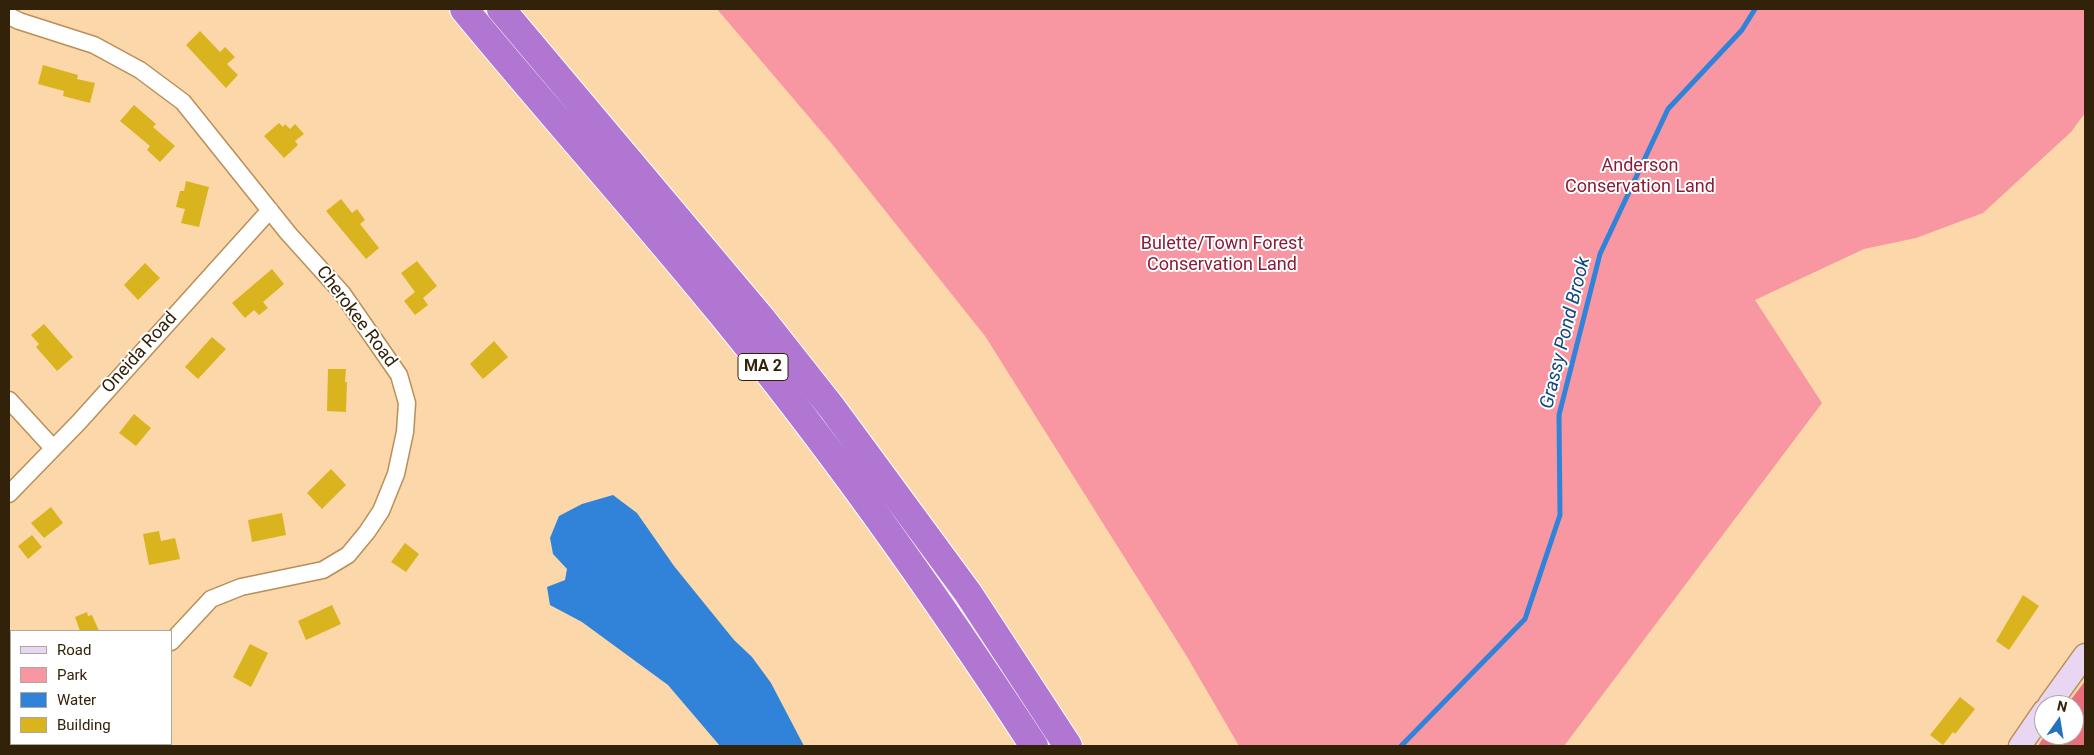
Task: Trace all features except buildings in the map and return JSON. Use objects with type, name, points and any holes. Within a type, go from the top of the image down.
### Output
[{"type":"highway","name":"MA 2","points":[[464,9],[721,313],[817,436],[914,567],[1034,746]]},
{"type":"highway","name":"MA 2","points":[[501,9],[761,318],[832,408],[968,593],[1068,746]]},
{"type":"street","name":"Cherokee Road","points":[[9,16],[19,21],[94,45],[140,70],[183,102],[270,210],[342,293],[399,375],[407,403],[405,432],[396,474],[381,511],[348,555],[323,570],[241,587],[211,599],[172,641]]},
{"type":"street","name":"Oneida Road","points":[[9,494],[270,210]]},
{"type":"street","points":[[9,400],[53,448]]},
{"type":"street","points":[[2056,695],[2085,655]]},
{"type":"street","points":[[2020,746],[2034,726]]},
{"type":"green space","points":[[717,9],[2085,9],[2085,113],[2071,132],[1983,213],[1916,238],[1864,249],[1755,300],[1822,403],[1564,746],[1239,746],[1186,655],[985,336],[832,144]]},
{"type":"shaded area","points":[[2085,681],[2085,746],[2038,746],[2084,745],[2084,695],[2074,695]]},
{"type":"water","points":[[613,495],[637,513],[674,566],[734,640],[752,657],[771,683],[804,746],[720,746],[668,685],[582,622],[550,605],[547,587],[565,580],[567,569],[553,554],[550,538],[559,516],[582,504]]},
{"type":"waterway","name":"Grassy Pond Brook","points":[[1401,746],[1525,619],[1560,515],[1559,415],[1600,254],[1668,109],[1742,30],[1755,9]]},
{"type":"park label","name":"Anderson Conservation Land","points":[[1640,176]]},
{"type":"park label","name":"Bulette/Town Forest Conservation Land","points":[[1222,254]]}]
